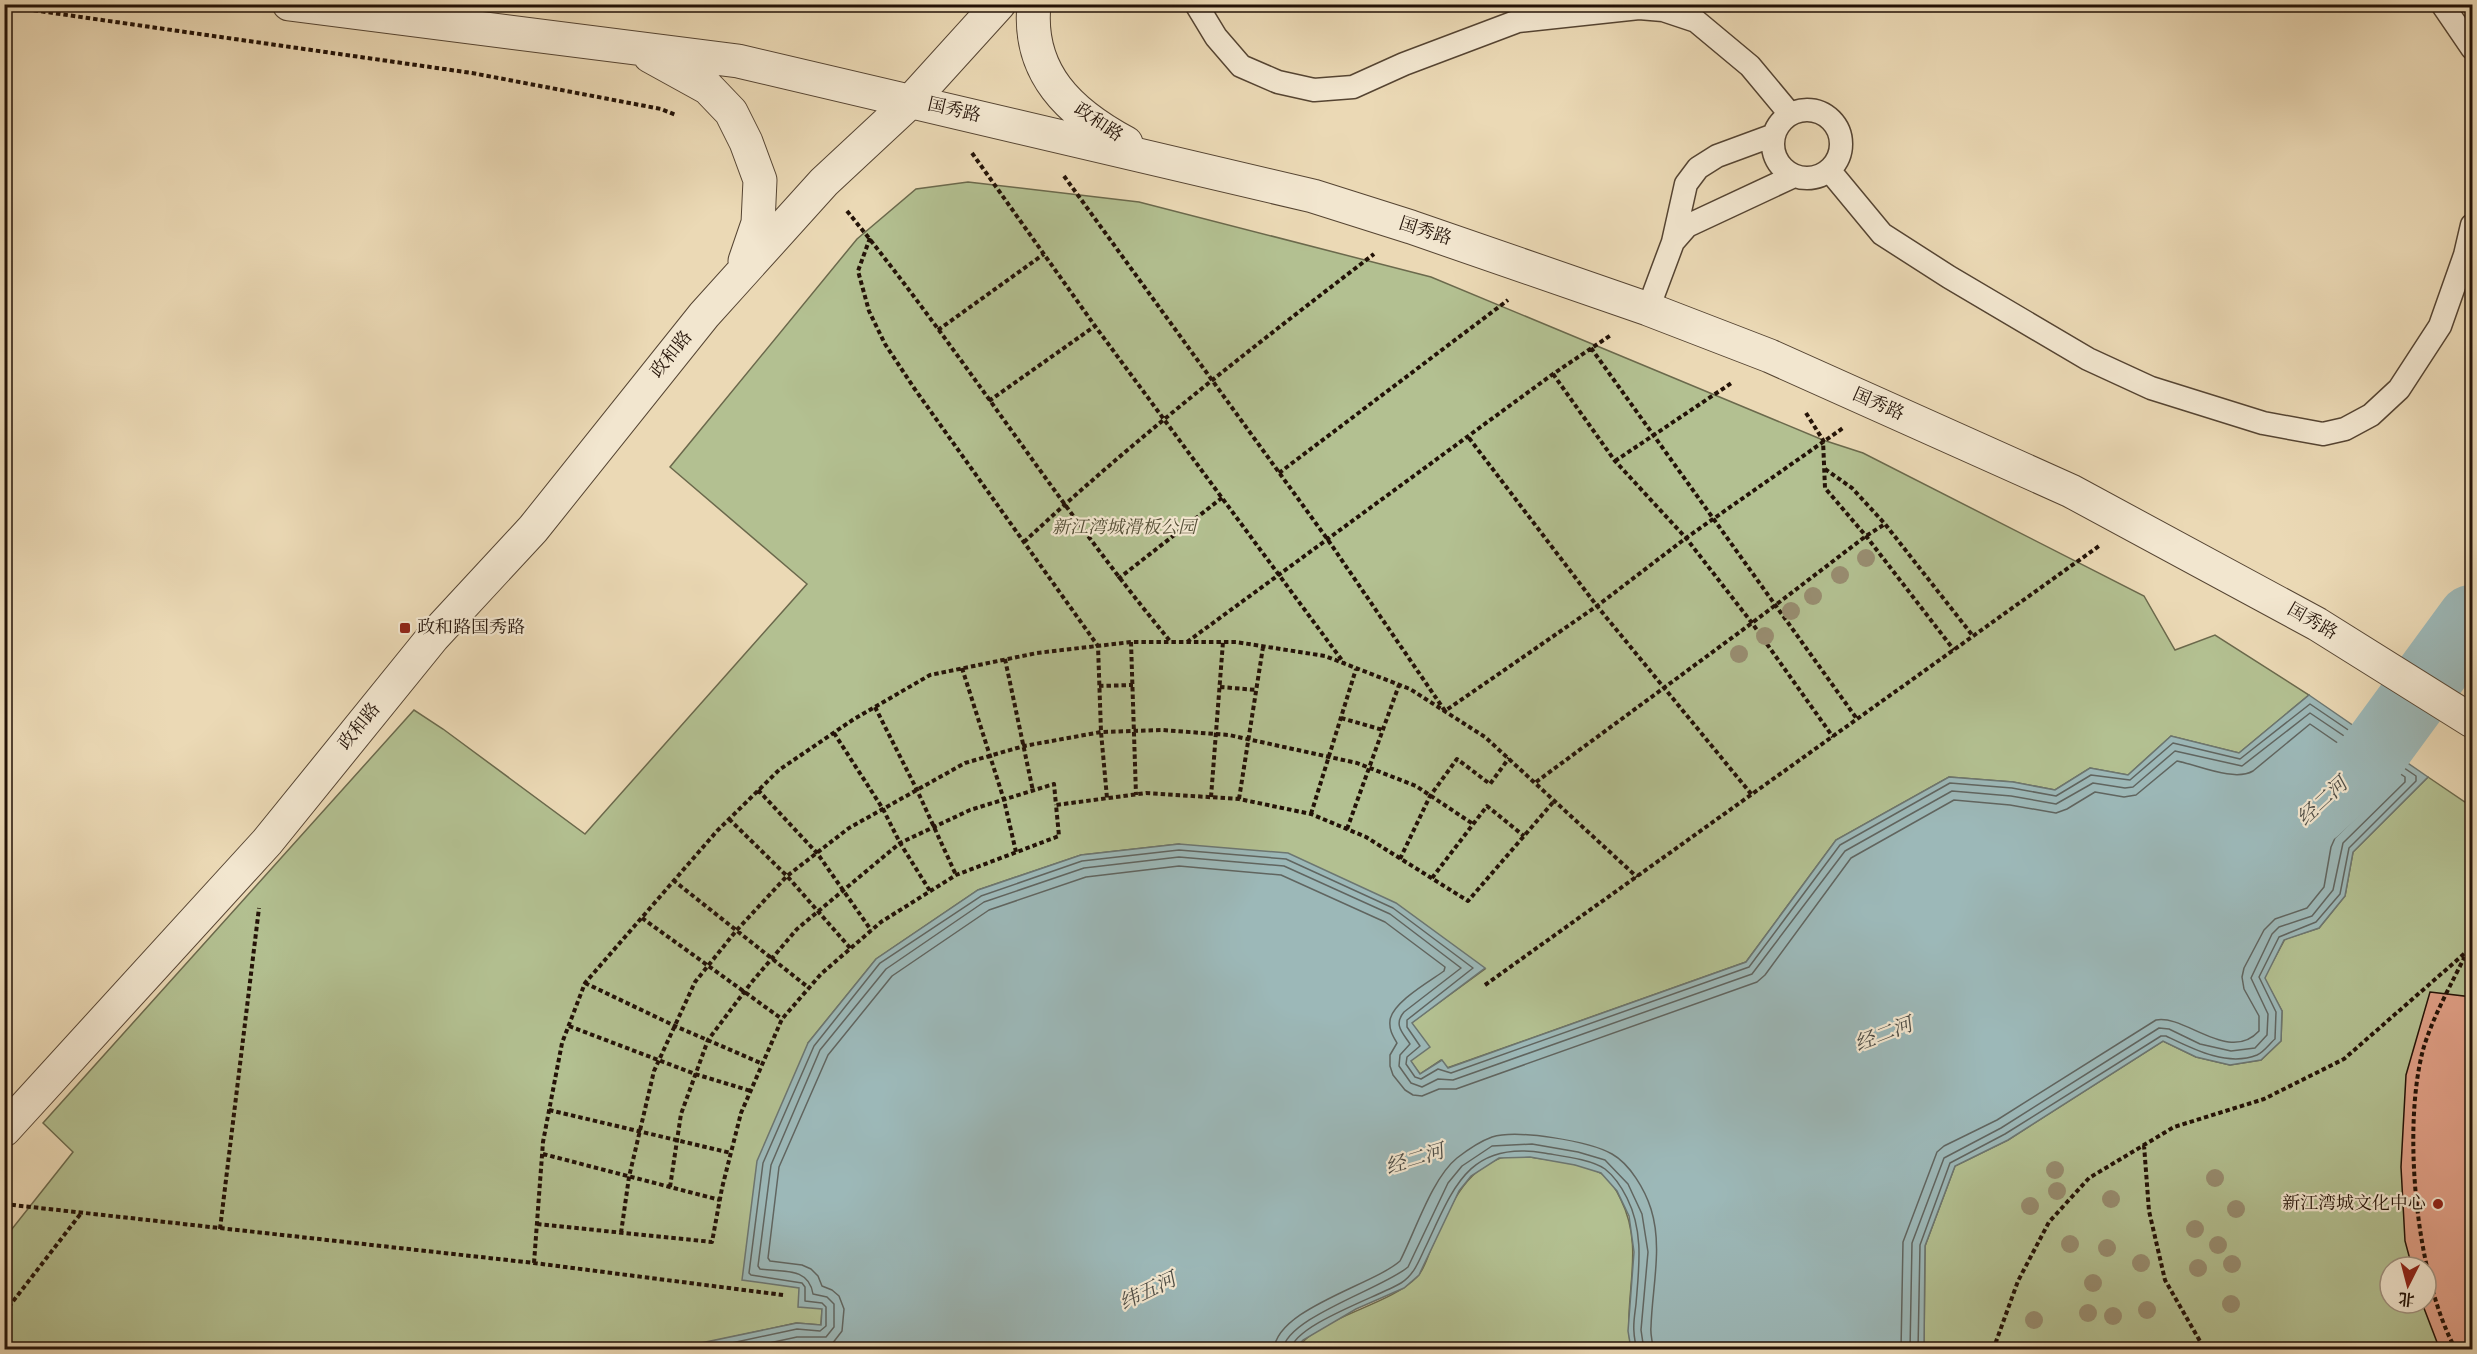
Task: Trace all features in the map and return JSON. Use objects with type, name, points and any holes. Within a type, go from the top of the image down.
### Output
[{"type":"street","name":"国秀路","points":[[289,4],[738,61],[1313,196],[1411,226],[1648,309],[1770,356],[2071,490],[2317,624],[2472,721]]},
{"type":"street","name":"政和路","points":[[704,315],[824,182],[925,104],[999,4]]},
{"type":"street","name":"政和路","points":[[1034,4],[1035,44],[1043,67],[1070,105],[1100,128],[1160,160]]},
{"type":"street","name":"政和路","points":[[4,1130],[267,842],[433,637],[533,529],[742,269],[758,223],[760,180],[746,142],[731,112],[708,88],[636,47]]},
{"type":"lane","points":[[1196,4],[1216,36],[1241,66],[1278,82],[1314,90],[1353,87],[1404,64],[1518,21],[1639,8],[1663,10],[1696,21],[1750,66],[1790,114]]},
{"type":"lane","points":[[2442,4],[2472,48]]},
{"type":"lane","points":[[1802,110],[1822,113],[1837,128],[1841,148],[1839,157],[1829,170],[1818,177],[1806,179],[1794,176],[1781,166],[1775,157],[1774,135],[1779,124],[1790,114],[1802,110]]},
{"type":"lane","points":[[1648,309],[1672,243],[1686,183],[1698,168],[1717,156],[1774,135]]},
{"type":"lane","points":[[1829,170],[1882,234],[2088,359],[2162,392],[2263,423],[2323,434],[2345,429],[2371,416],[2399,390],[2440,326],[2465,255],[2472,225]]},
{"type":"lane","points":[[1672,243],[1688,226],[1794,176]]},
{"type":"path","points":[[4,6],[472,73],[661,109],[682,117]]},
{"type":"path","points":[[925,104],[1044,254],[1344,664]]},
{"type":"path","points":[[1063,174],[1328,540],[1445,711]]},
{"type":"path","points":[[824,182],[870,238],[1118,579],[1171,642]]},
{"type":"path","points":[[1024,542],[1064,504],[1211,379],[1411,226]]},
{"type":"path","points":[[870,238],[858,271],[869,312],[885,344],[1098,646],[1101,732],[1107,798]]},
{"type":"path","points":[[938,330],[1044,254]]},
{"type":"path","points":[[1280,474],[1544,272]]},
{"type":"path","points":[[1187,642],[1469,438],[1553,374],[1648,309]]},
{"type":"path","points":[[989,401],[1095,326]]},
{"type":"path","points":[[1591,348],[1857,719]]},
{"type":"path","points":[[1615,461],[1770,356]]},
{"type":"path","points":[[1553,374],[1615,461],[1686,538],[1752,623],[1833,736]]},
{"type":"path","points":[[1445,711],[1597,606],[1686,538],[1823,440],[1879,405]]},
{"type":"path","points":[[1802,407],[1823,440],[1825,488],[1866,536],[1954,650]]},
{"type":"path","points":[[1469,438],[1597,606],[1666,687],[1752,795]]},
{"type":"path","points":[[1825,469],[1852,488],[1886,524],[1973,636]]},
{"type":"path","points":[[1118,579],[1223,497]]},
{"type":"path","points":[[1485,985],[2131,523]]},
{"type":"path","points":[[1536,782],[1866,536],[1886,524]]},
{"type":"path","points":[[1131,642],[1137,795]]},
{"type":"path","points":[[534,1263],[549,1110],[562,1043],[585,983],[673,880],[729,819],[779,770],[834,732],[930,675],[1005,659],[1131,642],[1222,642],[1325,656],[1399,684],[1485,737],[1637,877]]},
{"type":"path","points":[[1211,797],[1222,642]]},
{"type":"path","points":[[1239,799],[1263,647]]},
{"type":"path","points":[[1005,659],[1033,791]]},
{"type":"path","points":[[962,668],[1004,800],[1016,852]]},
{"type":"path","points":[[1311,814],[1357,669]]},
{"type":"path","points":[[1347,829],[1399,684]]},
{"type":"path","points":[[1100,686],[1133,686]]},
{"type":"path","points":[[1220,687],[1257,690]]},
{"type":"path","points":[[874,707],[917,790],[956,875]]},
{"type":"path","points":[[1340,718],[1383,730]]},
{"type":"path","points":[[834,732],[883,809],[900,843],[930,891]]},
{"type":"path","points":[[621,1233],[629,1177],[654,1071],[695,982],[708,964],[787,876],[849,828],[964,763],[1024,746],[1101,732],[1216,734],[1250,738],[1370,768],[1416,786],[1473,824]]},
{"type":"path","points":[[1401,859],[1430,796],[1457,759],[1490,784],[1509,758]]},
{"type":"path","points":[[537,1224],[712,1242],[741,1113],[782,1018],[809,988],[881,922],[956,875],[1059,836],[1054,784],[970,810],[900,843],[843,888],[797,929],[744,992],[708,1040],[681,1114],[670,1187]]},
{"type":"path","points":[[758,790],[817,853],[872,930]]},
{"type":"path","points":[[1056,805],[1146,794],[1239,799],[1311,814],[1366,837],[1468,901],[1555,800]]},
{"type":"path","points":[[1432,878],[1486,806],[1524,836]]},
{"type":"path","points":[[729,819],[787,876],[851,949]]},
{"type":"path","points":[[673,880],[809,988]]},
{"type":"path","points":[[220,1229],[260,901]]},
{"type":"path","points":[[642,918],[782,1018]]},
{"type":"path","points":[[1993,1350],[2018,1281],[2049,1222],[2089,1178],[2174,1127],[2264,1099],[2344,1059],[2472,946]]},
{"type":"path","points":[[2456,1350],[2430,1282],[2415,1195],[2414,1102],[2424,1048],[2468,950]]},
{"type":"path","points":[[585,983],[675,1026],[763,1064]]},
{"type":"path","points":[[569,1026],[695,1074],[751,1091]]},
{"type":"path","points":[[549,1110],[731,1153]]},
{"type":"path","points":[[2144,1145],[2149,1211],[2166,1280],[2205,1350]]},
{"type":"path","points":[[543,1154],[720,1200]]},
{"type":"path","points":[[4,1204],[534,1263],[783,1295]]},
{"type":"path","points":[[4,1313],[83,1212]]},
{"type":"green space","name":"新江湾城滑板公园","points":[[968,182],[1139,202],[1431,277],[1823,440],[1863,453],[2144,596],[2175,650],[2215,635],[2309,695],[2239,753],[2171,736],[2128,775],[2090,768],[2055,790],[2013,782],[1949,777],[1836,840],[1746,962],[1447,1068],[1441,1060],[1420,1074],[1411,1062],[1411,1023],[1485,969],[1179,844],[1081,855],[978,890],[876,959],[808,1043],[799,1288],[822,1309],[821,1325],[796,1323],[672,1350],[5,1349],[4,1239],[73,1152],[43,1123],[414,710],[585,834],[807,584],[670,467],[857,239],[916,189]]},
{"type":"green space","points":[[2428,777],[2472,807],[2472,1349],[1924,1350],[1925,1246],[1955,1166],[2008,1140],[2163,1041],[2196,1057],[2230,1065],[2261,1060],[2281,1041],[2282,1011],[2264,978],[2285,939],[2319,928],[2345,896],[2353,852]]},
{"type":"green space","points":[[1530,1157],[1568,1163],[1596,1171],[1608,1179],[1619,1197],[1632,1237],[1629,1311],[1631,1349],[1295,1350],[1322,1328],[1389,1296],[1417,1277],[1456,1196],[1474,1174],[1502,1158]]},
{"type":"water","name":"纬五河","points":[[2309,695],[2428,777],[2353,852],[2345,896],[2319,928],[2284,940],[2265,978],[2282,1011],[2281,1041],[2261,1060],[2230,1065],[2196,1057],[2163,1041],[2008,1140],[1955,1166],[1925,1246],[1924,1349],[1631,1349],[1628,1331],[1634,1252],[1629,1216],[1617,1191],[1601,1173],[1575,1165],[1530,1157],[1499,1158],[1471,1176],[1459,1191],[1419,1275],[1404,1288],[1356,1309],[1303,1340],[1295,1349],[672,1349],[797,1323],[821,1325],[822,1309],[798,1307],[799,1288],[742,1280],[757,1161],[808,1043],[876,959],[978,890],[1081,855],[1179,844],[1288,853],[1396,903],[1485,968],[1412,1023],[1430,1047],[1411,1061],[1420,1074],[1442,1060],[1448,1068],[1746,962],[1836,840],[1949,777],[2013,782],[2055,790],[2090,768],[2128,775],[2171,736],[2239,753]]},
{"type":"building","name":"新江湾城文化中心","points":[[2430,992],[2472,997],[2472,1350],[2440,1350],[2427,1315],[2438,1315],[2438,1255],[2409,1255],[2405,1241],[2401,1167],[2406,1075]]},
{"type":"waterway","name":"经二河","points":[[2314,811],[2368,761],[2472,619]]},
{"type":"place","name":"政和路国秀路","points":[[405,628]]},
{"type":"place","name":"新江湾城文化中心","points":[[2438,1204]]}]
